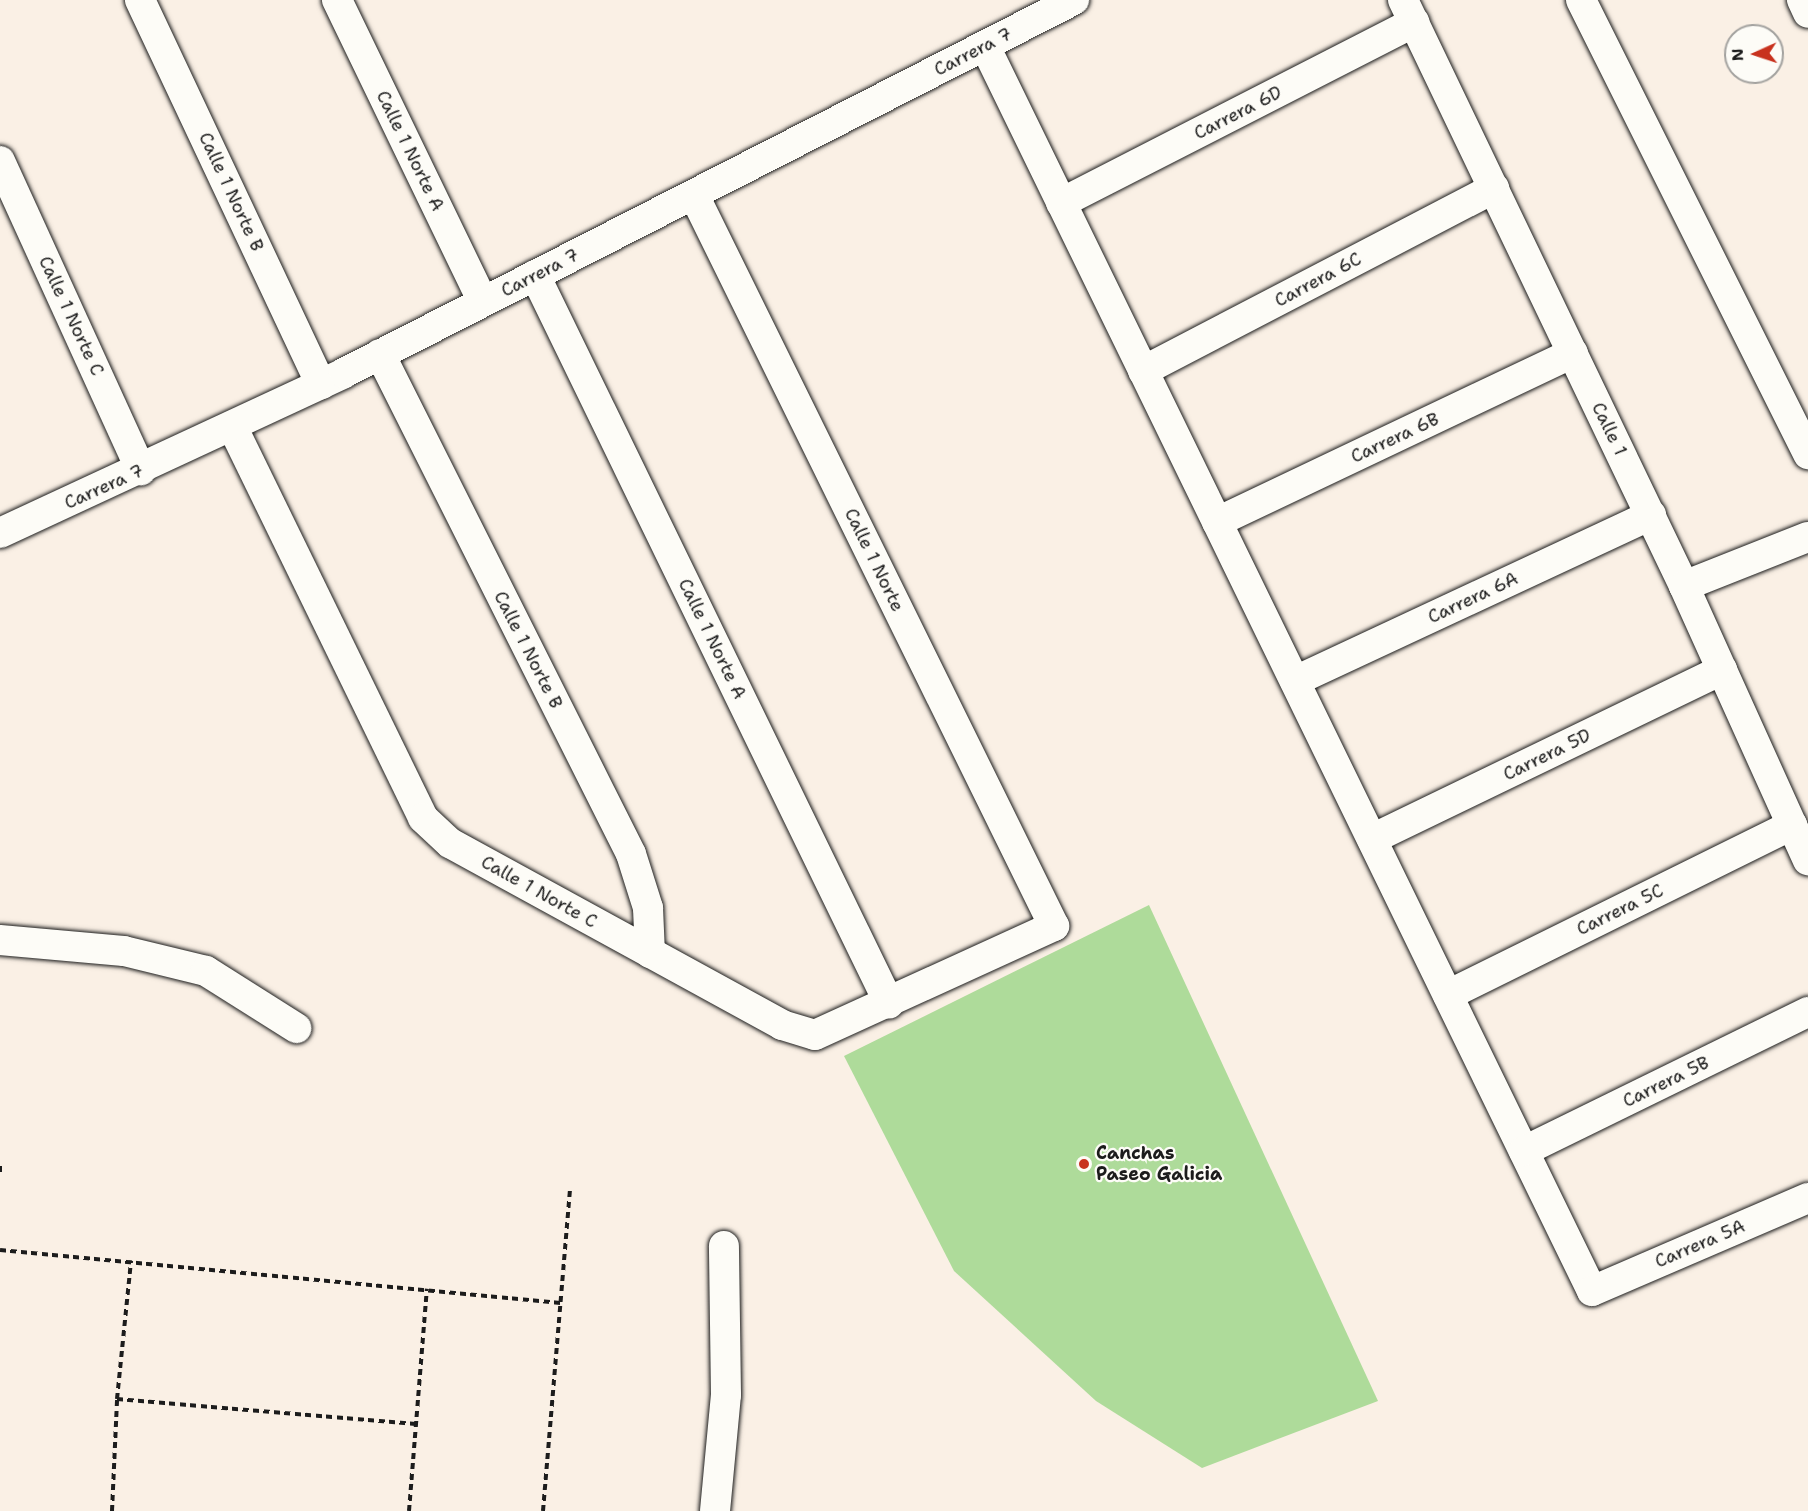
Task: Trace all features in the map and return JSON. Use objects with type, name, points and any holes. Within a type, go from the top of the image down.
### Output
[{"type":"street","name":"Calle 1 Norte B","points":[[140,0],[321,384]]},
{"type":"street","name":"Calle 1 Norte A","points":[[337,0],[483,302]]},
{"type":"street","name":"Carrera 7","points":[[0,533],[141,470],[321,384],[1074,0]]},
{"type":"street","points":[[1581,0],[1808,454]]},
{"type":"street","points":[[1802,0],[1808,13]]},
{"type":"street","name":"Calle 1","points":[[1409,11],[1651,515],[1808,860]]},
{"type":"street","name":"Carrera 6D","points":[[1061,203],[1409,11]]},
{"type":"street","points":[[985,46],[1524,1151]]},
{"type":"street","name":"Calle 1 Norte C","points":[[0,161],[141,470]]},
{"type":"street","name":"Carrera 6C","points":[[1143,371],[1494,188]]},
{"type":"street","name":"Calle 1 Norte","points":[[694,195],[1054,926]]},
{"type":"street","name":"Calle 1 Norte A","points":[[535,275],[889,1003]]},
{"type":"street","name":"Calle 1 Norte B","points":[[380,354],[631,854],[648,908],[650,953]]},
{"type":"street","name":"Carrera 6B","points":[[1217,522],[1573,354]]},
{"type":"street","name":"Calle 1 Norte C","points":[[232,426],[423,818],[450,843],[782,1025],[815,1035],[1054,926]]},
{"type":"street","name":"Carrera 6A","points":[[1295,681],[1651,515]]},
{"type":"street","points":[[1684,586],[1808,537]]},
{"type":"street","name":"Carrera 5D","points":[[1372,839],[1722,670]]},
{"type":"street","name":"Carrera 5C","points":[[1448,995],[1792,825]]},
{"type":"street","points":[[0,940],[124,951],[206,971],[296,1028]]},
{"type":"street","name":"Carrera 5B","points":[[1524,1151],[1808,1012]]},
{"type":"street","name":"Carrera 5A","points":[[1524,1151],[1592,1290],[1808,1198]]},
{"type":"street","points":[[715,1511],[726,1395],[724,1246]]},
{"type":"path","points":[[0,1166],[0,1174]]},
{"type":"path","points":[[543,1511],[570,1187]]},
{"type":"path","points":[[0,1250],[561,1303]]},
{"type":"path","points":[[112,1511],[117,1399],[131,1261]]},
{"type":"path","points":[[409,1511],[427,1289]]},
{"type":"path","points":[[117,1399],[416,1424]]},
{"type":"green space","name":"Canchas Paseo Galicia","points":[[1149,905],[1378,1401],[1202,1468],[1096,1401],[954,1271],[844,1056]]},
{"type":"place","name":"Canchas Paseo Galicia","points":[[1084,1164]]}]
